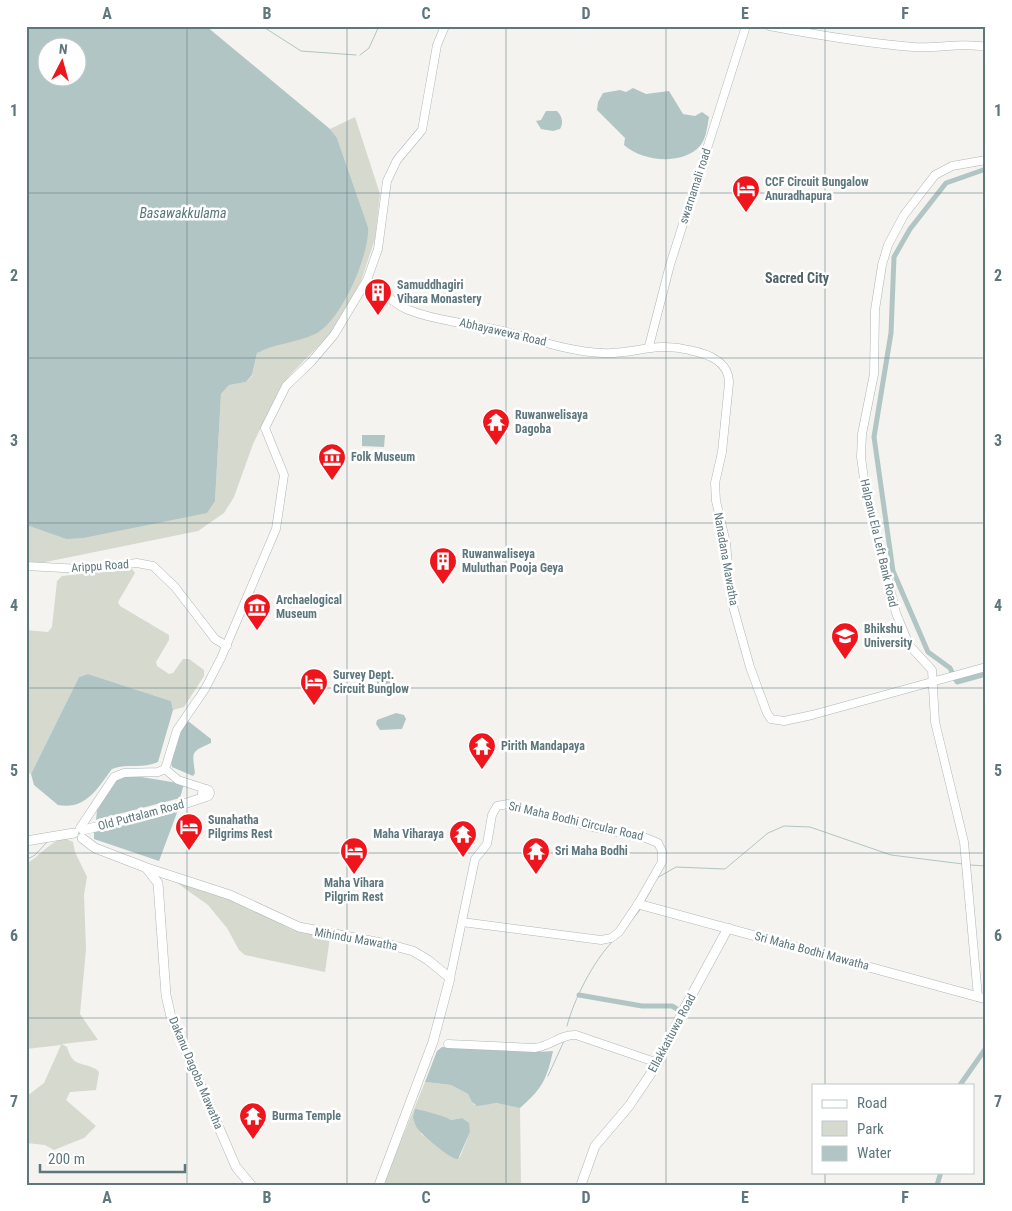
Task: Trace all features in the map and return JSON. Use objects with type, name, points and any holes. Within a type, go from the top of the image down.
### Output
[{"type":"main road","points":[[80,832],[114,777],[124,772],[158,772],[165,769],[177,730],[205,689],[227,646],[267,554],[276,528],[280,508],[283,471],[265,428],[286,386],[334,335],[367,280],[378,249],[387,181],[397,160],[422,130],[437,45],[445,26]]},
{"type":"main road","name":"swarnamali road","points":[[649,346],[670,265],[746,26]]},
{"type":"main road","points":[[769,26],[825,36],[912,47],[927,48],[957,44],[986,47]]},
{"type":"main road","name":"Halpanu Ela Left Bank Road","points":[[982,998],[966,858],[959,816],[935,722],[936,680],[930,667],[909,645],[896,613],[863,474],[862,442],[874,374],[875,310],[882,265],[888,245],[898,224],[924,186],[945,168],[986,160]]},
{"type":"main road","name":"Abhayawewa Road","points":[[367,280],[398,305],[430,316],[589,352],[616,353],[649,346]]},
{"type":"main road","name":"Nanadana Mawatha","points":[[649,346],[680,348],[699,353],[721,362],[728,373],[723,439],[715,483],[716,501],[726,543],[731,599],[750,667],[769,717],[779,722],[793,720],[936,680]]},
{"type":"main road","name":"Arippu Road","points":[[26,566],[81,569],[137,563],[153,566],[174,587],[215,639],[227,646]]},
{"type":"main road","points":[[936,680],[986,667]]},
{"type":"main road","points":[[165,769],[178,780],[203,793]]},
{"type":"main road","name":"Old Puttalam Road","points":[[26,841],[80,832],[160,812],[203,793]]},
{"type":"main road","name":"Sri Maha Bodhi Circular Road","points":[[504,804],[654,840],[662,852],[662,862],[638,904],[619,932],[606,940],[463,919],[475,859],[487,844],[493,811],[497,806],[504,804]]},
{"type":"main road","name":"Mihindu Mawatha","points":[[80,832],[95,848],[147,868],[236,897],[299,927],[405,948],[428,960],[450,978]]},
{"type":"main road","name":"Dakanu Dagoba Mawatha","points":[[147,868],[158,883],[166,995],[173,1025],[236,1167],[252,1185]]},
{"type":"main road","name":"Sri Maha Bodhi Mawatha","points":[[638,904],[982,998]]},
{"type":"main road","points":[[379,1185],[433,1042],[463,919]]},
{"type":"main road","name":"Ellakkattuwa Road","points":[[581,1185],[598,1142],[629,1106],[658,1064],[683,1011],[728,928]]},
{"type":"main road","points":[[448,1044],[535,1048],[548,1045],[565,1036],[584,1037],[658,1064]]},
{"type":"green space","points":[[355,117],[380,194],[375,239],[361,281],[332,332],[290,375],[280,388],[253,444],[234,497],[224,513],[198,531],[26,566],[26,525],[66,539],[215,501],[221,394],[229,385],[246,382],[252,376],[257,353],[265,348],[368,227],[337,138],[330,129]]},
{"type":"green space","points":[[132,569],[135,573],[118,602],[120,606],[169,635],[169,640],[156,662],[157,666],[169,674],[173,673],[183,659],[189,659],[204,670],[204,676],[184,707],[173,710],[171,701],[88,674],[79,677],[31,774],[26,771],[26,630],[48,632],[52,627],[57,581],[62,576]]},
{"type":"green space","points":[[64,838],[73,842],[75,852],[87,877],[84,895],[86,949],[80,1014],[98,1040],[62,1044],[67,1047],[74,1061],[96,1069],[99,1072],[96,1090],[70,1092],[66,1100],[96,1126],[84,1138],[54,1150],[45,1145],[26,1143],[26,1097],[44,1083],[61,1045],[26,1049],[26,864],[54,843]]},
{"type":"green space","points":[[166,875],[224,896],[293,930],[330,937],[325,972],[245,955],[239,950],[227,928],[208,905]]},
{"type":"green space","points":[[425,1082],[451,1085],[468,1094],[474,1105],[500,1103],[520,1108],[521,1185],[383,1185]],"holes":[[[418,1109],[451,1120],[462,1118],[470,1132],[460,1157],[444,1151],[421,1134]]]},
{"type":"water","name":"Basawakkulama","points":[[26,26],[206,26],[330,129],[337,138],[368,227],[364,253],[359,270],[344,302],[325,327],[308,337],[271,347],[257,353],[252,375],[246,382],[229,385],[221,394],[215,501],[207,513],[83,538],[66,539],[26,525]]},
{"type":"water","points":[[633,88],[646,94],[669,91],[683,114],[695,116],[702,112],[709,117],[706,134],[700,146],[689,154],[680,157],[660,159],[640,155],[624,145],[625,138],[597,110],[598,102],[603,93],[620,90],[626,92]]},
{"type":"water","points":[[546,111],[557,111],[559,113],[562,122],[560,129],[553,131],[541,129],[536,121],[541,120]]},
{"type":"water","points":[[362,435],[385,435],[384,447],[362,446]]},
{"type":"water","points":[[88,674],[171,701],[173,710],[158,762],[112,769],[96,790],[83,801],[68,806],[58,805],[34,785],[31,774],[79,677]]},
{"type":"water","points":[[378,674],[391,676],[389,691],[376,690]]},
{"type":"water","points":[[396,713],[404,715],[406,719],[402,729],[380,730],[376,724],[377,720]]},
{"type":"water","points":[[188,721],[211,739],[211,743],[194,753],[195,773],[193,776],[172,767],[171,762],[183,723]]},
{"type":"water","points":[[123,774],[184,784],[180,798],[96,820],[97,810],[115,777]]},
{"type":"water","points":[[178,810],[159,861],[94,839],[94,831]]},
{"type":"water","points":[[442,1047],[538,1052],[553,1051],[543,1083],[534,1095],[520,1108],[497,1103],[477,1106],[472,1102],[468,1094],[451,1085],[425,1082],[437,1051]]},
{"type":"water","points":[[415,1109],[451,1120],[462,1118],[469,1123],[470,1132],[458,1159],[443,1151],[417,1128],[413,1117]]},
{"type":"waterway","points":[[262,26],[301,51],[356,55]]},
{"type":"waterway","points":[[360,55],[369,48],[379,26]]},
{"type":"waterway","points":[[986,169],[946,183],[910,229],[894,257],[891,333],[874,437],[893,571],[928,652],[950,668],[957,682],[986,674]]},
{"type":"waterway","points":[[657,878],[676,867],[725,869],[768,833],[784,826],[810,827],[891,855],[963,864]]},
{"type":"waterway","points":[[26,860],[35,855],[48,841]]},
{"type":"waterway","points":[[970,865],[986,866]]},
{"type":"waterway","points":[[644,902],[651,890]]},
{"type":"waterway","points":[[630,922],[640,910]]},
{"type":"waterway","points":[[567,1026],[574,1004],[585,981],[612,942]]},
{"type":"waterway","points":[[579,995],[642,1006],[672,1006],[677,1009]]},
{"type":"waterway","points":[[548,1076],[564,1041]]},
{"type":"waterway","points":[[961,1084],[986,1048]]},
{"type":"waterway","points":[[937,1185],[940,1174]]},
{"type":"place","name":"CCF Circuit Bungalow Anuradhapura","points":[[746,213]]},
{"type":"place","name":"Samuddhagiri Vihara Monastery","points":[[378,316]]},
{"type":"place","name":"Ruwanwelisaya Dagoba","points":[[496,446]]},
{"type":"place","name":"Folk Museum","points":[[332,481]]},
{"type":"place","name":"Ruwanwaliseya Muluthan Pooja Geya","points":[[443,585]]},
{"type":"place","name":"Archaelogical Museum","points":[[257,631]]},
{"type":"place","name":"Bhikshu University","points":[[845,660]]},
{"type":"place","name":"Survey Dept. Circuit Bunglow","points":[[314,706]]},
{"type":"place","name":"Pirith Mandapaya","points":[[482,770]]},
{"type":"place","name":"Sunahatha Pilgrims Rest","points":[[189,851]]},
{"type":"place","name":"Maha Viharaya","points":[[463,858]]},
{"type":"place","name":"Maha Vihara Pilgrim Rest","points":[[354,875]]},
{"type":"place","name":"Sri Maha Bodhi","points":[[536,875]]},
{"type":"place","name":"Burma Temple","points":[[253,1140]]},
{"type":"district","name":"Sacred City","points":[[797,278]]}]
